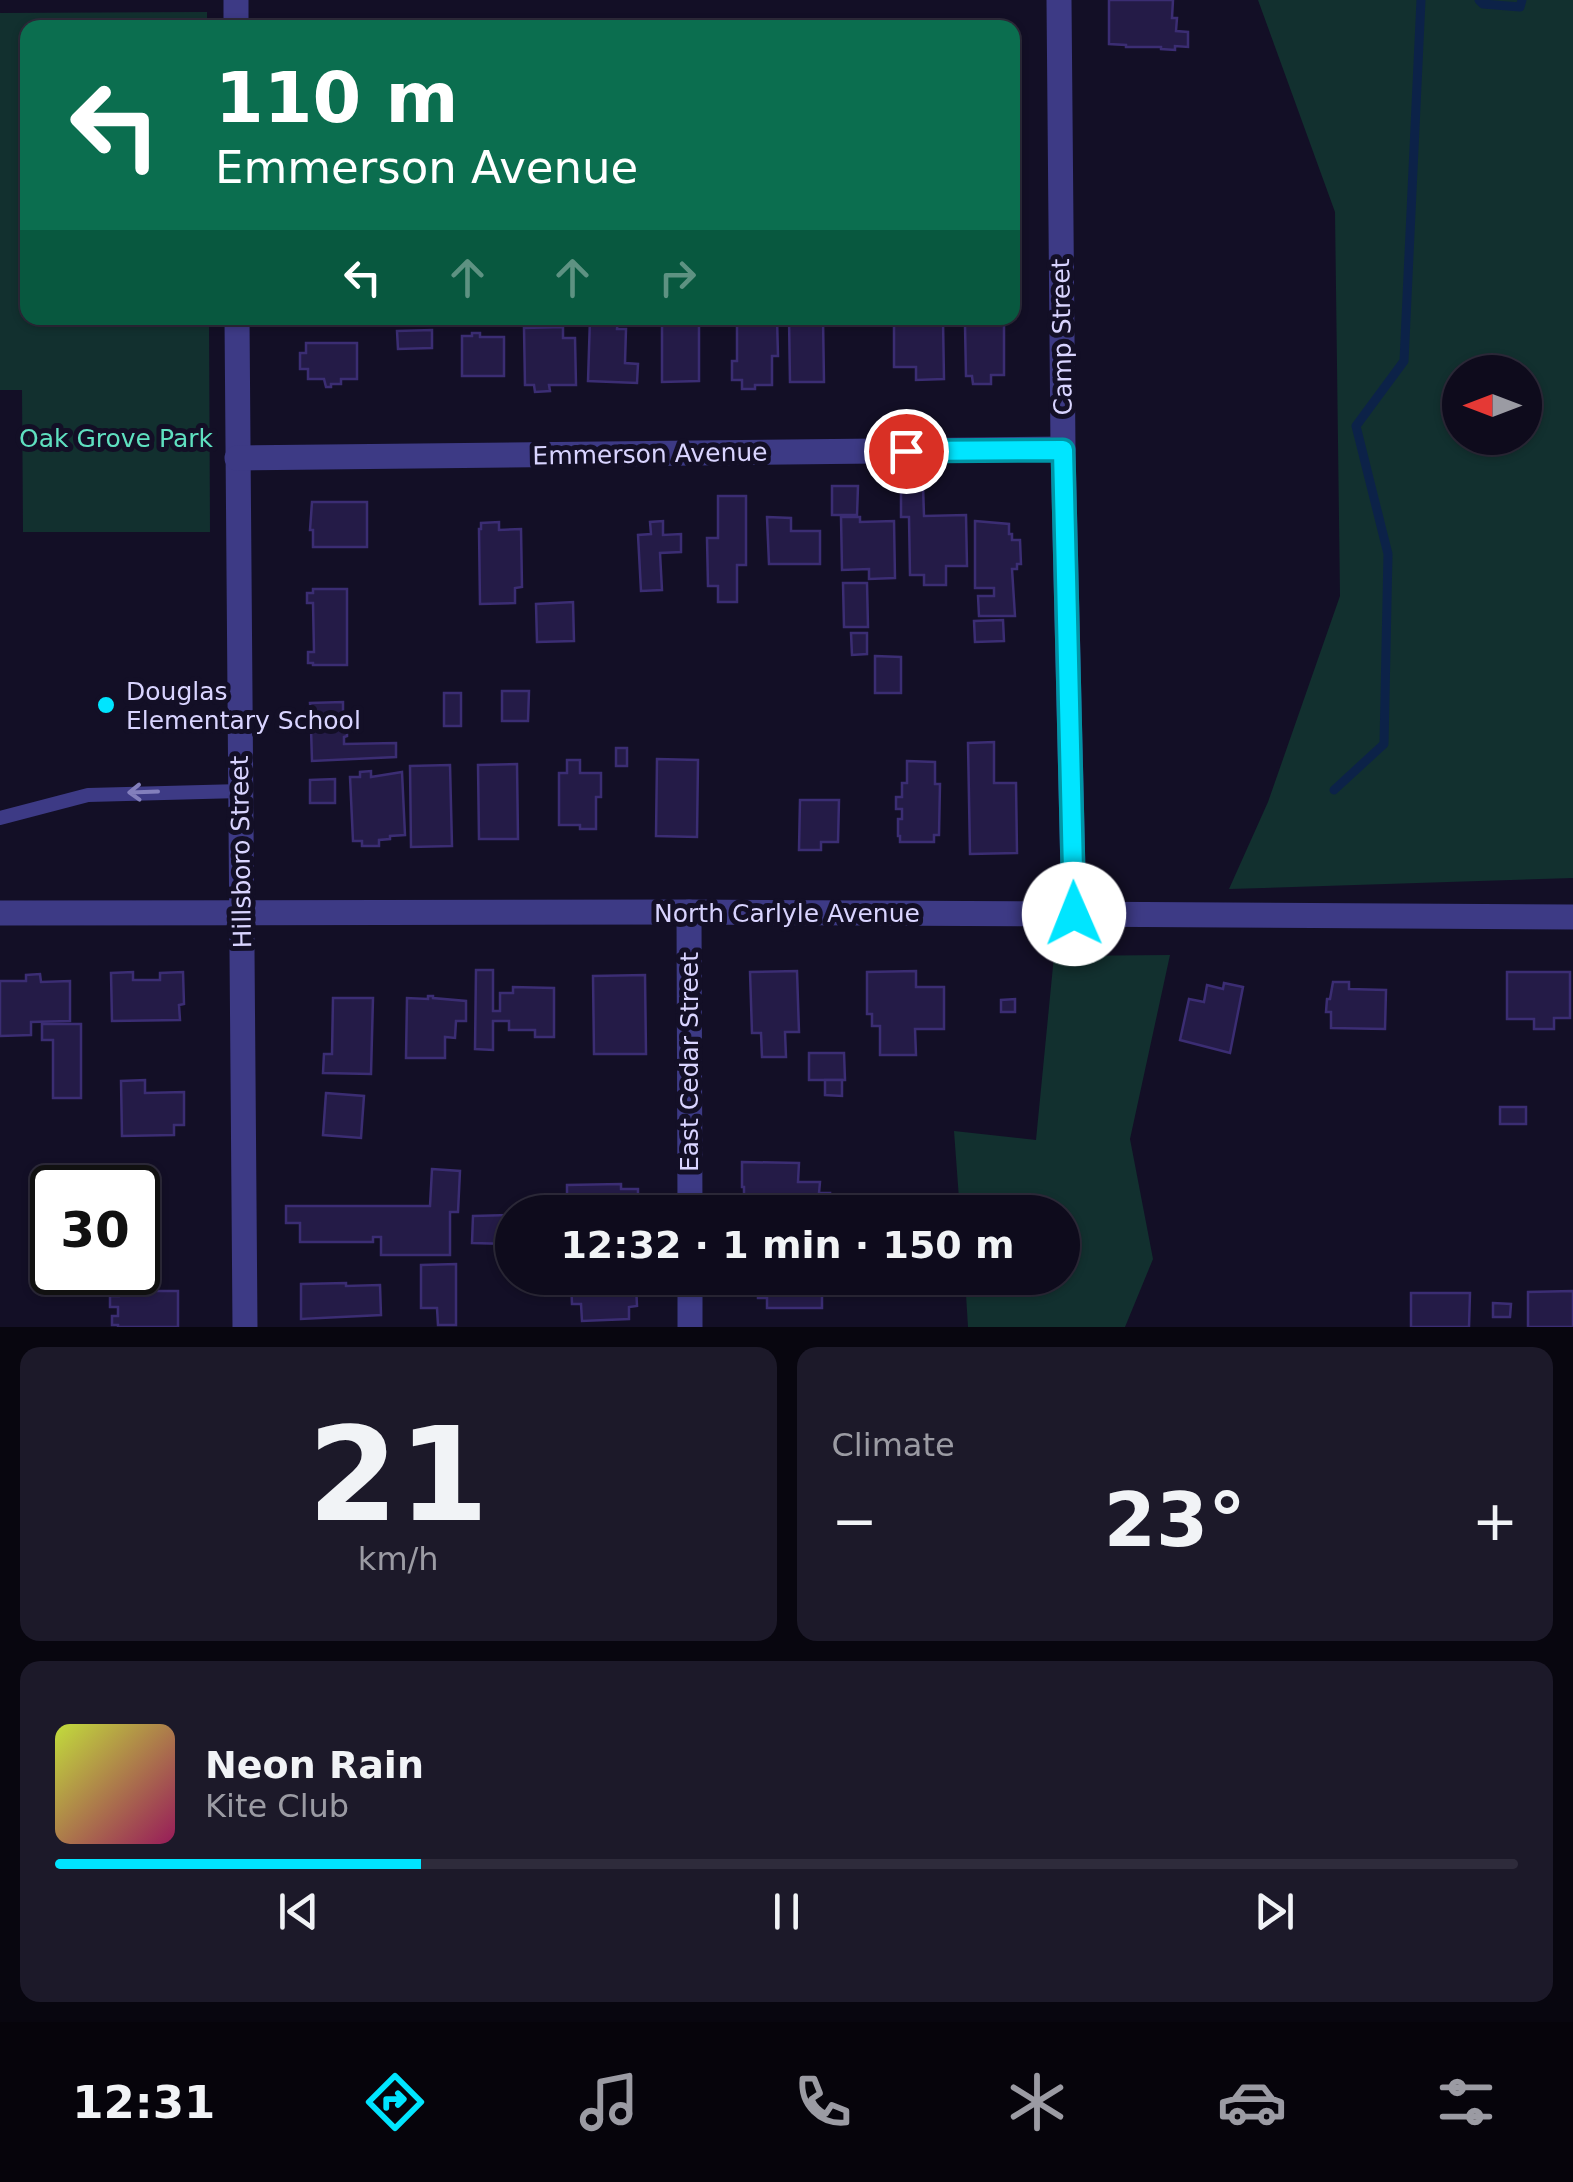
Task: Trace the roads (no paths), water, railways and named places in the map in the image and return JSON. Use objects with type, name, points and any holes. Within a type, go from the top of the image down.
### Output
[{"type":"street","name":"Camp Street","points":[[1058,0],[1074,914]]},
{"type":"street","name":"Hillsboro Street","points":[[237,325],[245,1327]]},
{"type":"street","name":"Emmerson Avenue","points":[[237,458],[1063,450]]},
{"type":"street","name":"East Cedar Street","points":[[689,912],[690,1195]]},
{"type":"street","name":"North Carlyle Avenue","points":[[0,913],[1573,916]]},
{"type":"street","points":[[690,1295],[690,1327]]},
{"type":"lane","points":[[0,818],[88,794],[240,791]]},
{"type":"waterway","points":[[1334,790],[1384,744],[1388,554],[1356,426],[1404,361],[1421,0]]},
{"type":"waterway","points":[[1479,0],[1483,4],[1520,7],[1522,0]]},
{"type":"place","name":"Douglas Elementary School","points":[[106,705]]},
{"type":"park label","name":"Oak Grove Park","points":[[116,438]]}]
